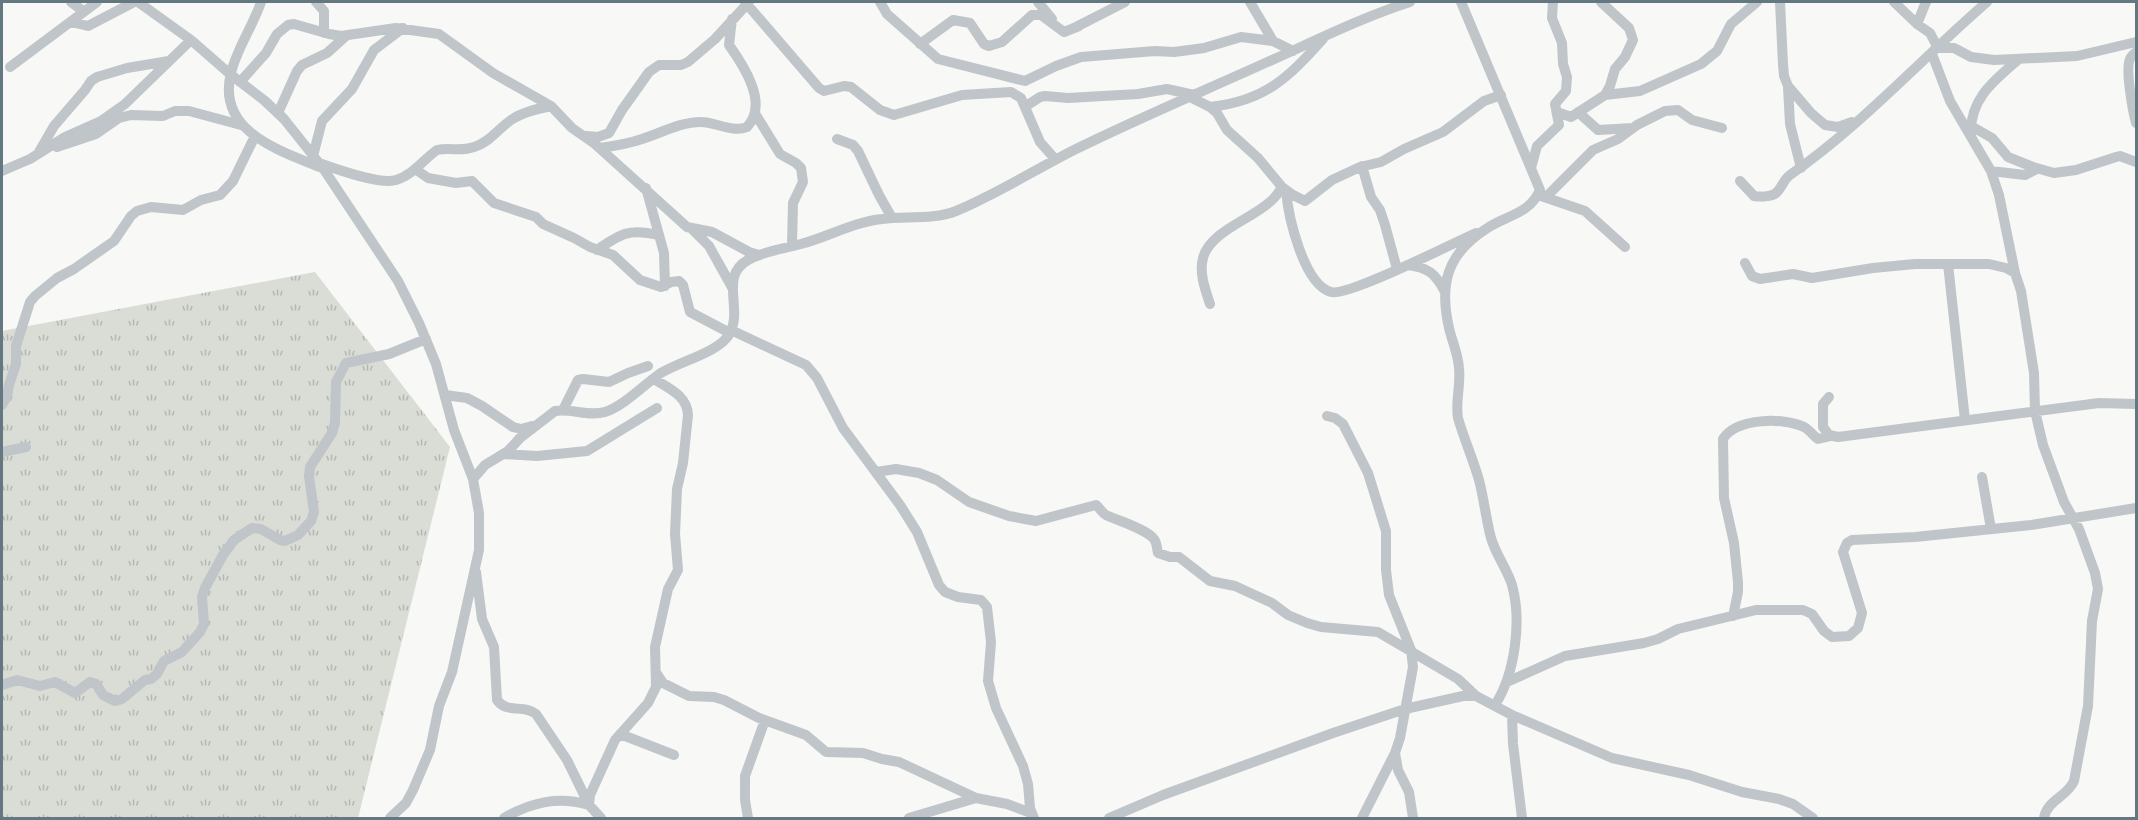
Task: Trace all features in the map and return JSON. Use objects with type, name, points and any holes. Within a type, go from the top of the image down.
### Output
[{"type":"street","points":[[71,2],[83,11]]},
{"type":"street","points":[[10,67],[97,2]]},
{"type":"street","points":[[71,22],[87,26],[136,2],[191,40],[230,74],[265,100],[318,162],[398,281],[426,339],[454,430],[473,479],[479,513],[479,550],[452,672],[439,706],[430,750],[408,800],[390,819]]},
{"type":"street","points":[[261,2],[230,74],[229,96],[232,109],[242,125],[255,136],[292,156],[361,176],[396,181],[416,169],[437,150],[456,151],[476,147],[494,137],[513,119],[533,110],[550,106]]},
{"type":"street","points":[[316,2],[324,11],[324,33]]},
{"type":"street","points":[[584,136],[597,137],[609,133],[649,72],[659,65],[681,65],[688,62],[714,39],[747,2],[814,84],[824,91],[844,86],[851,87],[880,110],[894,115],[962,95],[1015,93],[1026,106],[1040,142],[1055,159]]},
{"type":"street","points":[[880,2],[887,14],[938,58],[1025,81],[1068,61],[1095,55],[1184,51],[1218,45],[1241,37],[1274,41],[1293,51]]},
{"type":"street","points":[[1038,2],[1060,25],[1071,28],[1079,26]]},
{"type":"street","points":[[920,44],[953,20],[970,23],[984,44],[990,46],[1002,42],[1032,15],[1041,15],[1064,32],[1125,2]]},
{"type":"street","points":[[1250,2],[1274,41]]},
{"type":"street","points":[[473,479],[485,465],[503,454],[555,411],[607,412],[666,370],[721,343],[731,332],[735,301],[732,281],[734,273],[740,266],[759,255],[799,245],[857,224],[953,212],[1055,159],[1192,96],[1410,2]]},
{"type":"street","points":[[1461,2],[1542,196]]},
{"type":"street","points":[[1531,168],[1540,142],[1559,127],[1556,104],[1566,91],[1567,77],[1563,64],[1563,43],[1557,34],[1552,18],[1553,2]]},
{"type":"street","points":[[1601,2],[1629,28],[1633,38],[1625,57],[1615,69],[1605,95]]},
{"type":"street","points":[[1557,112],[1571,117],[1605,95],[1640,91],[1701,64],[1717,51],[1731,24],[1757,2]]},
{"type":"street","points":[[1780,2],[1784,76],[1788,86],[1811,113],[1825,125],[1838,127],[1858,120]]},
{"type":"street","points":[[1894,2],[1930,33],[1950,101],[1971,131],[1991,171],[1999,195],[2015,273],[2021,291],[2034,373],[2035,411],[2043,445],[2064,502],[2074,518],[2095,573],[2098,589],[2092,621],[2088,706],[2074,783],[2049,806],[2044,819]]},
{"type":"street","points":[[1917,24],[1926,2]]},
{"type":"street","points":[[1740,181],[1754,196],[1770,195],[1778,191],[1784,180],[1858,120],[1987,2]]},
{"type":"street","points":[[732,19],[728,43],[746,74],[755,98],[756,115],[780,154],[796,163],[802,171],[802,184],[793,203],[792,245]]},
{"type":"street","points":[[240,82],[266,53],[282,28],[294,24],[324,33],[346,35],[403,28],[439,34],[493,73],[550,106],[567,124],[600,147],[709,246],[733,290]]},
{"type":"street","points":[[318,162],[322,121],[352,88],[374,50],[403,28]]},
{"type":"street","points":[[278,113],[302,65],[327,53],[346,35]]},
{"type":"street","points":[[1210,107],[1226,105],[1267,91],[1299,67],[1326,37]]},
{"type":"street","points":[[34,156],[125,104],[191,40]]},
{"type":"street","points":[[1935,51],[1954,48],[1971,57],[1990,60],[2019,59],[2077,56],[2136,42]]},
{"type":"street","points":[[2136,52],[2129,63],[2136,123]]},
{"type":"street","points":[[1971,131],[1972,114],[1984,92],[2019,59]]},
{"type":"street","points":[[34,156],[54,126],[91,81],[127,68],[170,61]]},
{"type":"street","points":[[1788,86],[1790,124],[1801,168]]},
{"type":"street","points":[[1026,106],[1045,96],[1068,98],[1138,94],[1167,89],[1192,96],[1217,113],[1236,140],[1258,158],[1284,188],[1300,200],[1306,201],[1332,180],[1362,166],[1381,162],[1443,132],[1484,102],[1501,95]]},
{"type":"street","points":[[1284,188],[1296,242],[1314,277],[1331,292],[1340,292],[1402,267],[1522,212],[1593,150],[1618,139],[1665,111],[1674,108],[1692,120],[1722,128]]},
{"type":"street","points":[[2,171],[59,146],[96,134],[119,118],[131,115],[163,116],[180,111],[242,125]]},
{"type":"street","points":[[1578,112],[1598,130],[1633,128]]},
{"type":"street","points":[[600,147],[642,139],[681,125],[702,122],[742,130],[747,128],[756,115]]},
{"type":"street","points":[[1971,131],[1992,138],[2008,157],[2037,169],[2054,173],[2076,170],[2120,156],[2136,161]]},
{"type":"street","points":[[2,405],[8,396],[16,364],[16,346],[30,302],[35,296],[57,278],[114,241],[137,211],[151,207],[183,210],[201,200],[220,195],[232,182],[255,136]]},
{"type":"street","points":[[837,139],[853,145],[858,151],[892,218]]},
{"type":"street","points":[[1362,166],[1371,197],[1380,210],[1402,267]]},
{"type":"street","points":[[416,169],[428,178],[456,183],[471,181],[494,203],[536,218],[543,224],[597,250],[613,255],[641,281],[661,287],[673,281],[681,282],[690,312],[806,365],[817,378],[843,428],[917,532],[939,585],[945,592],[958,597],[981,600],[987,607],[991,642],[988,681],[996,708],[1023,766],[1032,816]]},
{"type":"street","points":[[1991,171],[2025,175],[2037,169]]},
{"type":"street","points":[[646,188],[664,254],[665,285]]},
{"type":"street","points":[[1210,304],[1203,283],[1202,265],[1207,248],[1220,236],[1274,199],[1284,188]]},
{"type":"street","points":[[1542,196],[1585,211],[1625,248]]},
{"type":"street","points":[[691,229],[712,232],[759,255]]},
{"type":"street","points":[[1484,230],[1455,258],[1446,278],[1444,302],[1459,365],[1458,418],[1479,479],[1492,540],[1512,585],[1514,597],[1515,636],[1512,666],[1503,692],[1495,705]]},
{"type":"street","points":[[597,250],[617,236],[628,232],[638,231],[658,235]]},
{"type":"street","points":[[1745,263],[1752,276],[1760,279],[1788,274],[1799,274],[1812,278],[1873,267],[1948,264],[1989,264],[2015,273]]},
{"type":"street","points":[[1948,264],[1965,420]]},
{"type":"street","points":[[1402,267],[1427,269],[1434,274],[1445,293]]},
{"type":"street","points":[[2,685],[17,680],[40,686],[55,681],[75,693],[90,682],[96,684],[103,695],[116,701],[122,699],[145,680],[151,679],[164,661],[180,654],[200,632],[204,624],[202,597],[205,588],[234,540],[252,528],[261,529],[285,541],[298,535],[311,520],[314,512],[310,467],[332,433],[335,423],[336,382],[346,363],[389,354],[426,339]]},
{"type":"street","points":[[563,410],[578,380],[609,382],[648,366]]},
{"type":"street","points":[[589,805],[590,795],[611,746],[654,695],[657,674],[655,647],[668,589],[678,570],[675,535],[677,489],[683,463],[688,408],[683,399],[654,379]]},
{"type":"street","points":[[445,395],[467,398],[513,427],[520,429],[537,425]]},
{"type":"street","points":[[1829,397],[1822,404],[1822,420],[1825,431],[1831,436]]},
{"type":"street","points":[[1733,616],[1738,582],[1734,543],[1724,498],[1723,439],[1734,428],[1762,421],[1800,426],[1818,439],[2099,403],[2136,404]]},
{"type":"street","points":[[503,454],[537,456],[587,451],[657,408]]},
{"type":"street","points":[[1327,416],[1338,419],[1343,424],[1368,473],[1386,531],[1386,570],[1389,595],[1410,650],[1413,670],[1395,753],[1362,819]]},
{"type":"street","points":[[2,452],[26,447]]},
{"type":"street","points":[[876,472],[896,469],[920,473],[937,480],[969,502],[1009,516],[1036,521],[1096,505],[1106,515],[1125,522],[1152,538],[1158,553],[1180,558],[1211,582],[1236,586],[1275,604],[1288,615],[1307,623],[1347,630],[1374,630],[1458,679],[1476,696],[1512,715],[1612,758],[1689,775],[1742,792],[1779,799],[1793,804],[1814,819]]},
{"type":"street","points":[[1982,477],[1991,529]]},
{"type":"street","points":[[1507,682],[1565,656],[1614,650],[1644,643],[1678,629],[1763,609],[1803,610],[1812,614],[1824,631],[1832,637],[1849,636],[1858,628],[1862,613],[1844,558],[1847,543],[1852,540],[1915,537],[1991,529],[2136,508]]},
{"type":"street","points":[[476,566],[482,619],[494,647],[497,700],[507,708],[529,709],[536,714],[567,760],[589,805],[602,819]]},
{"type":"street","points":[[657,674],[663,683],[689,696],[714,697],[806,735],[826,752],[863,753],[899,762],[976,798],[1007,804],[1032,816]]},
{"type":"street","points":[[1109,819],[1163,795],[1305,742],[1405,709],[1463,696],[1476,696]]},
{"type":"street","points":[[1512,715],[1522,819]]},
{"type":"street","points":[[748,819],[745,776],[765,720]]},
{"type":"street","points":[[620,734],[674,755]]},
{"type":"street","points":[[1395,753],[1398,770],[1409,792],[1413,819]]},
{"type":"street","points":[[909,819],[976,798]]},
{"type":"street","points":[[504,819],[536,803],[547,801],[563,799],[589,805]]},
{"type":"street","points":[[1007,804],[1029,800]]},
{"type":"green space","points":[[315,272],[450,447],[358,818],[2,818],[2,331]]}]
